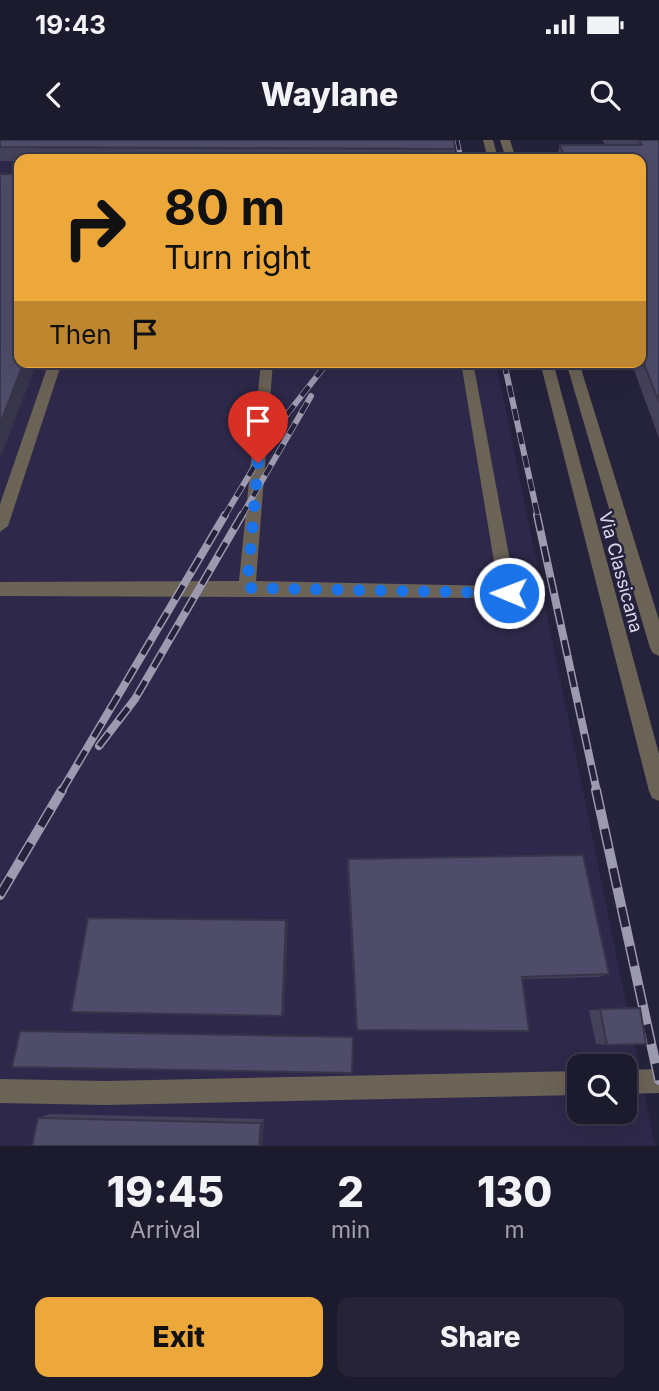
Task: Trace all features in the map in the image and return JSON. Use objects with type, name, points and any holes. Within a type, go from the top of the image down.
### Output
[{"type":"street","points":[[0,526],[55,368]]},
{"type":"street","points":[[247,588],[267,368]]},
{"type":"street","points":[[0,589],[247,588],[509,593],[468,368]]},
{"type":"street","name":"Via Classicana","points":[[548,368],[659,791]]},
{"type":"street","name":"Via Classicana","points":[[574,368],[659,648]]},
{"type":"street","points":[[637,1082],[659,1081]]},
{"type":"street","points":[[0,1091],[120,1092],[567,1083]]},
{"type":"shaded area","points":[[0,161],[14,161],[14,368],[497,368],[636,1054],[567,1054],[567,1124],[637,1124],[637,1057],[655,1146],[0,1146]]},
{"type":"building","points":[[0,140],[454,140],[455,149],[0,147]]},
{"type":"building","points":[[639,140],[659,140],[659,402],[646,368],[646,154],[563,154],[560,145],[642,145]]},
{"type":"building","points":[[0,174],[14,174],[14,368],[22,368],[0,424]]},
{"type":"building","points":[[583,855],[609,974],[522,977],[529,1031],[357,1030],[348,859]]},
{"type":"building","points":[[88,918],[286,920],[282,1016],[71,1012]]},
{"type":"building","points":[[640,1008],[646,1044],[607,1045],[600,1009]]},
{"type":"building","points":[[20,1031],[353,1037],[352,1073],[12,1067]]},
{"type":"building","points":[[38,1118],[261,1123],[259,1146],[32,1146]]},
{"type":"railway","points":[[457,140],[460,154]]},
{"type":"railway","points":[[224,517],[281,422],[323,368]]},
{"type":"railway","points":[[505,368],[538,517]]},
{"type":"railway","points":[[241,517],[311,396]]},
{"type":"railway","points":[[61,792],[225,515]]},
{"type":"railway","points":[[99,746],[135,699],[242,515]]},
{"type":"railway","points":[[537,515],[597,792]]},
{"type":"railway","points":[[0,895],[62,790]]},
{"type":"railway","points":[[596,790],[659,1080]]},
{"type":"route","points":[[258,463],[247,588],[509,593]]}]
